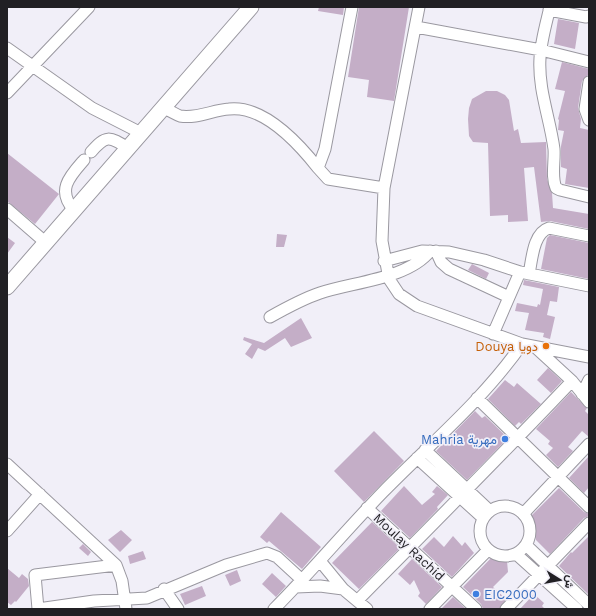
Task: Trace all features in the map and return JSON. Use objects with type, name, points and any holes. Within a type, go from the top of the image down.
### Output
[{"type":"highway","points":[[7,287],[251,7]]},
{"type":"street","points":[[7,94],[89,7]]},
{"type":"street","points":[[318,168],[326,149],[352,7]]},
{"type":"street","points":[[420,7],[384,188],[381,225],[384,261],[388,275],[399,294],[409,302],[522,344],[589,357]]},
{"type":"street","points":[[589,16],[586,17],[549,8],[541,50],[542,92],[554,149],[554,183],[556,188],[560,190],[589,197]]},
{"type":"street","points":[[416,27],[541,50],[589,62]]},
{"type":"street","points":[[7,48],[92,108],[141,133]]},
{"type":"street","points":[[589,82],[585,109],[589,120]]},
{"type":"street","points":[[164,108],[180,116],[190,116],[229,108],[250,112],[269,121],[298,143],[328,179],[384,188]]},
{"type":"street","points":[[74,210],[67,199],[66,186],[71,174],[101,141],[108,138],[128,148]]},
{"type":"street","points":[[7,209],[45,242]]},
{"type":"street","points":[[493,334],[509,297],[525,273],[538,237],[544,230],[549,228],[589,236]]},
{"type":"street","points":[[384,261],[418,251],[433,251],[465,255],[525,273],[589,286]]},
{"type":"street","points":[[270,317],[319,293],[388,275],[415,264],[433,251]]},
{"type":"street","points":[[433,251],[441,262],[449,269],[509,297]]},
{"type":"street","points":[[280,607],[299,583],[367,508],[477,398],[512,359],[522,344]]},
{"type":"street","points":[[534,346],[572,381],[585,398]]},
{"type":"street","points":[[560,370],[570,354]]},
{"type":"street","points":[[585,398],[589,380]]},
{"type":"street","points":[[320,560],[343,589],[364,606],[410,548],[572,381]]},
{"type":"street","points":[[477,398],[589,507]]},
{"type":"street","points":[[523,514],[589,444]]},
{"type":"street","points":[[425,450],[464,493],[487,515]]},
{"type":"street","points":[[417,458],[464,493]]},
{"type":"street","points":[[7,464],[116,564],[122,581],[125,604]]},
{"type":"street","points":[[7,531],[40,494]]},
{"type":"street","points":[[507,506],[516,509],[523,514],[528,521],[530,529],[526,545],[516,554],[505,556],[493,554],[488,550],[484,545],[480,532],[487,515],[498,507],[507,506]]},
{"type":"street","name":"Moulay Rachid","points":[[367,508],[476,609]]},
{"type":"street","points":[[506,609],[589,523]]},
{"type":"street","points":[[526,545],[589,605]]},
{"type":"street","points":[[451,586],[488,550]]},
{"type":"street","points":[[116,564],[35,575],[38,609],[125,604],[147,598],[164,589],[245,559],[267,553],[276,557],[299,583],[343,589]]},
{"type":"street","points":[[516,554],[577,609]]},
{"type":"street","name":"Moulay Rachid","points":[[430,609],[451,586]]},
{"type":"street","points":[[164,589],[178,609]]},
{"type":"building","points":[[319,7],[344,7],[343,15],[318,11]]},
{"type":"building","points":[[359,7],[409,7],[394,101],[367,97],[369,80],[348,77]]},
{"type":"building","points":[[558,19],[579,23],[575,49],[554,44]]},
{"type":"building","points":[[562,62],[589,69],[588,75],[582,81],[578,108],[581,119],[580,128],[589,130],[589,188],[565,184],[567,169],[561,167],[561,146],[564,131],[558,130],[558,119],[565,91],[555,89]]},
{"type":"building","points":[[486,91],[497,91],[505,95],[509,100],[514,131],[518,129],[521,143],[546,142],[547,179],[552,193],[553,208],[589,214],[589,229],[550,221],[541,222],[534,167],[524,168],[528,221],[508,222],[508,215],[490,216],[488,143],[473,142],[469,136],[468,119],[472,99]]},
{"type":"building","points":[[7,153],[59,194],[35,224],[7,201]]},
{"type":"building","points":[[277,234],[287,235],[284,247],[276,247]]},
{"type":"building","points":[[550,235],[589,243],[589,279],[541,269],[547,238]]},
{"type":"building","points":[[7,237],[15,243],[7,254]]},
{"type":"building","points":[[472,264],[489,273],[486,279],[468,270]]},
{"type":"building","points":[[524,280],[559,287],[557,302],[550,301],[547,315],[555,317],[550,339],[543,337],[544,333],[525,330],[529,313],[515,311],[517,303],[537,307],[538,304],[540,305],[543,289],[523,285]]},
{"type":"building","points":[[301,318],[312,338],[291,347],[285,338],[265,351],[258,348],[252,359],[245,354],[252,344],[243,340],[244,337],[264,343]]},
{"type":"building","points":[[548,368],[562,381],[551,393],[537,380]]},
{"type":"building","points":[[505,380],[514,387],[517,383],[541,404],[521,424],[519,422],[515,426],[488,399]]},
{"type":"building","points":[[571,392],[587,408],[585,411],[589,415],[589,437],[582,431],[568,447],[573,451],[558,467],[546,455],[553,448],[548,444],[550,441],[536,429]]},
{"type":"building","points":[[475,411],[482,418],[485,416],[508,438],[467,480],[436,451]]},
{"type":"building","points":[[374,431],[404,461],[364,502],[334,471]]},
{"type":"building","points":[[589,456],[589,487],[584,493],[569,478]]},
{"type":"building","points":[[404,486],[422,505],[435,494],[432,492],[437,486],[448,495],[437,507],[438,509],[410,538],[381,511]]},
{"type":"building","points":[[559,488],[584,512],[589,514],[589,516],[584,518],[550,554],[536,540],[531,516]]},
{"type":"building","points":[[281,512],[321,547],[302,569],[269,541],[267,543],[260,537]]},
{"type":"building","points":[[372,522],[400,548],[359,589],[332,563]]},
{"type":"building","points":[[121,530],[132,540],[120,552],[108,540]]},
{"type":"building","points":[[453,536],[462,546],[465,542],[474,553],[452,577],[422,549],[434,537],[444,547]]},
{"type":"building","points":[[589,536],[589,595],[559,566],[571,552],[572,553]]},
{"type":"building","points":[[83,544],[91,552],[88,556],[79,548]]},
{"type":"building","points":[[143,551],[146,559],[130,564],[128,556]]},
{"type":"building","points":[[492,557],[507,561],[508,572],[493,587],[506,599],[499,609],[483,609],[481,604],[463,587]]},
{"type":"building","points":[[412,559],[442,587],[426,604],[418,596],[420,593],[414,580],[410,585],[398,574]]},
{"type":"building","points":[[7,568],[19,578],[22,574],[28,579],[29,586],[16,602],[15,601],[11,605],[7,602]]},
{"type":"building","points":[[237,570],[241,581],[230,586],[225,575]]},
{"type":"building","points":[[272,573],[286,586],[276,597],[262,584]]},
{"type":"building","points":[[202,586],[206,596],[185,605],[180,594]]},
{"type":"building","points":[[534,594],[544,603],[542,606],[545,609],[520,609]]},
{"type":"building","points":[[453,597],[466,609],[441,609]]},
{"type":"place","name":"Douya دويا","points":[[546,346]]},
{"type":"place","name":"Mahria مهرية","points":[[505,439]]},
{"type":"place","name":"EIC2000","points":[[476,594]]}]
